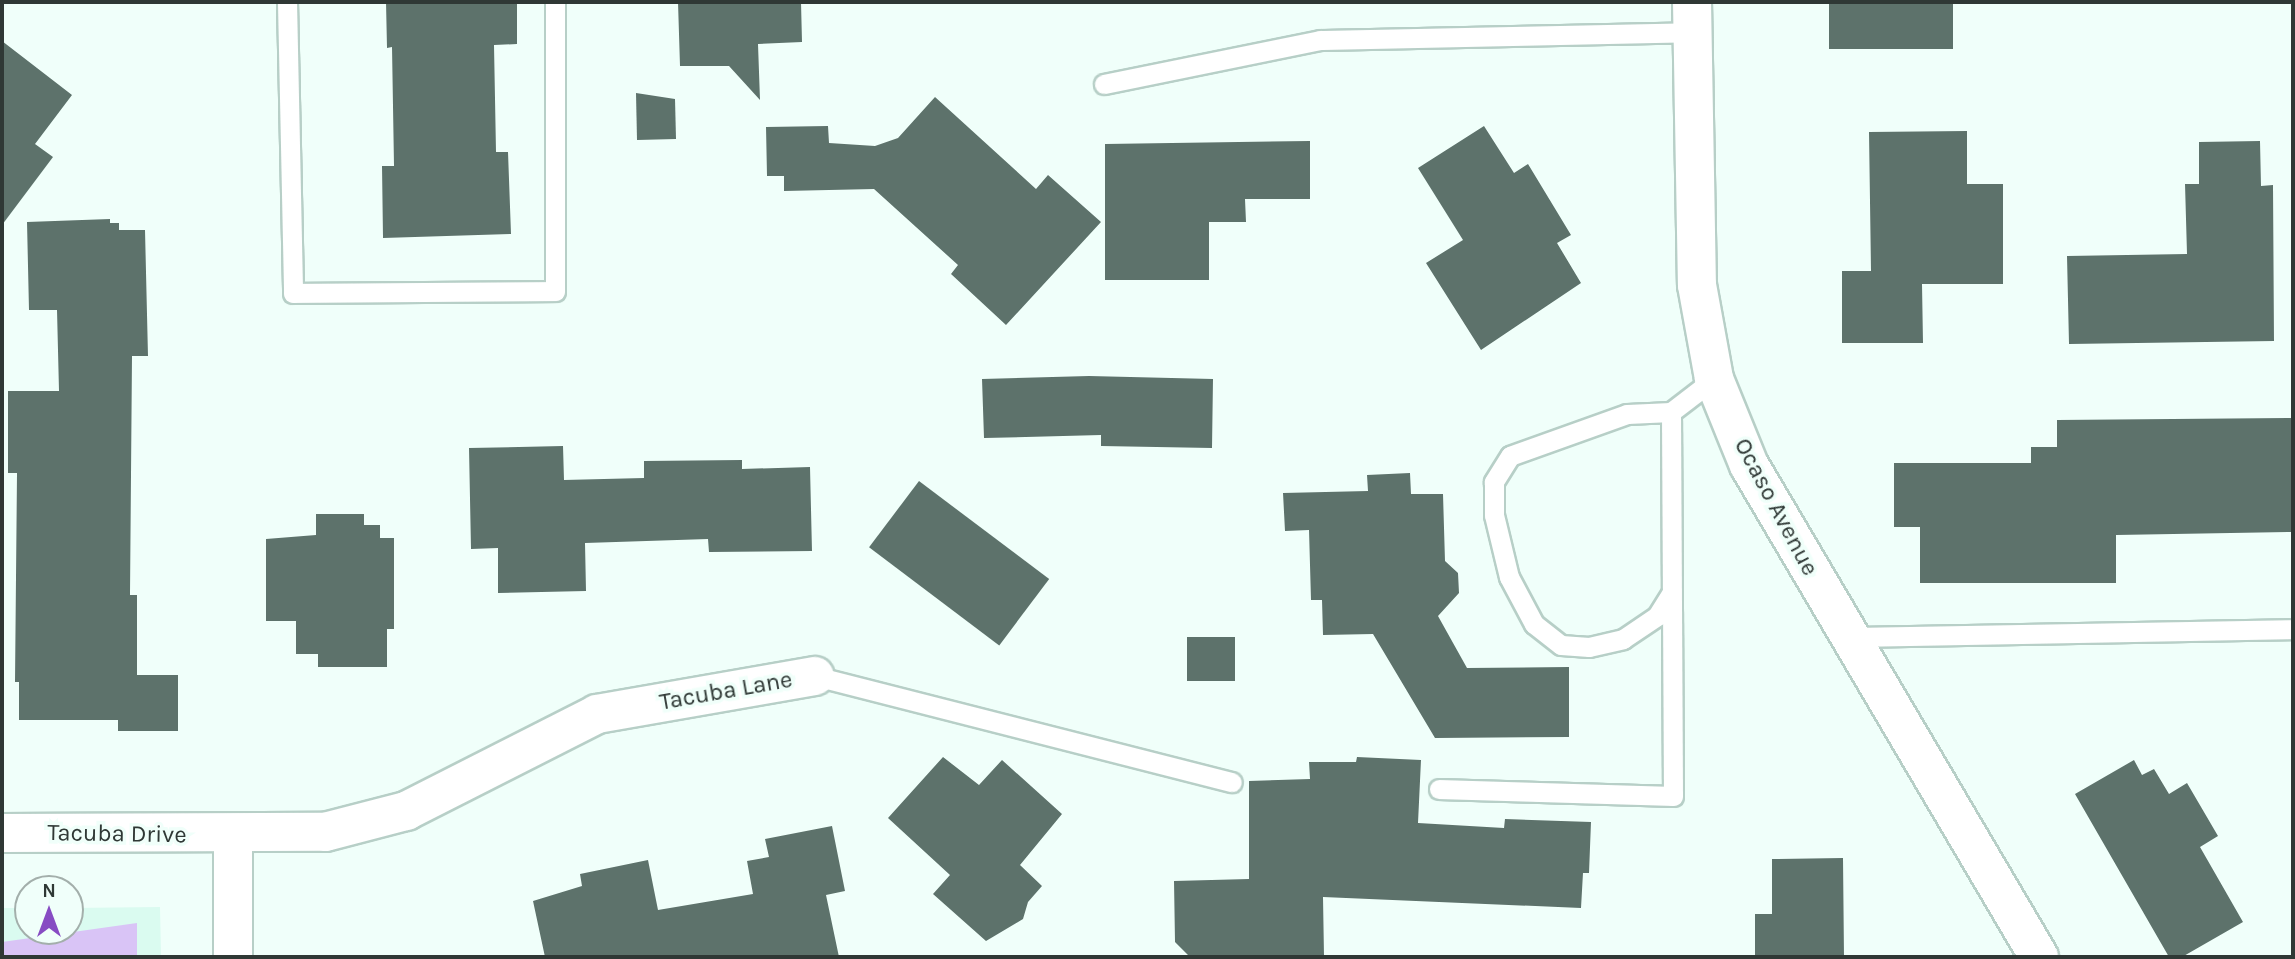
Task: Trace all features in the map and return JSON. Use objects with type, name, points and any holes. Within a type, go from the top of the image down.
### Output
[{"type":"street","name":"Ocaso Avenue","points":[[1693,17],[1697,285],[1714,379],[1749,465],[2039,957]]},
{"type":"street","name":"Tacuba Lane","points":[[233,835],[325,832],[406,811],[597,714],[815,676]]},
{"type":"street","name":"Tacuba Drive","points":[[2,832],[233,835]]},
{"type":"street","points":[[233,835],[233,957]]},
{"type":"lane","points":[[286,2],[293,293],[555,291],[555,2]]},
{"type":"lane","points":[[1104,84],[1320,40],[1693,17]]},
{"type":"lane","points":[[1671,594],[1657,616],[1623,639],[1590,647],[1561,645],[1534,624],[1509,577],[1494,515],[1494,482],[1510,456],[1627,414],[1671,412],[1714,379]]},
{"type":"lane","points":[[1439,789],[1673,796],[1671,412]]},
{"type":"lane","points":[[1848,637],[2293,629]]},
{"type":"lane","name":"Tacuba Lane","points":[[815,676],[1232,782]]},
{"type":"shaded area","points":[[160,907],[161,957],[2,957],[2,908],[14,908],[14,945],[84,945],[84,908]]},
{"type":"shaded area","points":[[137,923],[137,957],[2,957],[2,942],[14,940],[14,945],[84,945],[84,930]]},
{"type":"building","points":[[386,2],[517,2],[517,44],[494,45],[496,152],[508,152],[511,234],[383,238],[382,166],[394,166],[392,47],[387,48]]},
{"type":"building","points":[[678,2],[801,2],[802,42],[758,44],[760,100],[729,66],[680,66]]},
{"type":"building","points":[[1829,2],[1953,2],[1953,49],[1829,49]]},
{"type":"building","points":[[2,41],[72,95],[35,144],[53,157],[2,225]]},
{"type":"building","points":[[636,93],[675,99],[676,139],[637,140]]},
{"type":"building","points":[[935,97],[1036,189],[1048,175],[1101,222],[1006,325],[951,274],[958,265],[874,189],[784,191],[784,176],[767,176],[766,127],[828,126],[829,143],[875,146],[898,138]]},
{"type":"building","points":[[1484,126],[1514,173],[1528,164],[1571,235],[1557,243],[1581,283],[1481,350],[1426,263],[1463,240],[1418,168]]},
{"type":"building","points":[[1967,131],[1967,184],[2003,184],[2003,284],[1922,284],[1923,343],[1842,343],[1842,271],[1871,271],[1869,132]]},
{"type":"building","points":[[1310,141],[1310,199],[1245,199],[1246,222],[1209,222],[1209,280],[1105,280],[1105,144]]},
{"type":"building","points":[[2260,141],[2261,186],[2273,185],[2274,341],[2069,344],[2067,256],[2187,254],[2185,184],[2199,184],[2199,142]]},
{"type":"building","points":[[110,219],[110,223],[119,223],[119,230],[145,230],[148,356],[132,356],[130,595],[137,595],[137,675],[178,675],[178,731],[118,731],[118,720],[19,720],[19,682],[15,682],[17,473],[8,473],[8,391],[59,391],[57,310],[29,310],[27,222]]},
{"type":"building","points":[[1089,376],[1213,379],[1212,448],[1101,446],[1101,435],[984,438],[982,379]]},
{"type":"building","points":[[2293,418],[2293,532],[2116,535],[2116,583],[1920,583],[1920,527],[1894,527],[1894,463],[2031,463],[2031,447],[2057,447],[2057,420]]},
{"type":"building","points":[[563,446],[564,480],[644,478],[644,461],[742,460],[742,469],[810,467],[812,551],[709,552],[708,539],[585,543],[586,591],[498,593],[498,548],[471,549],[469,448]]},
{"type":"building","points":[[1410,473],[1411,494],[1443,494],[1445,561],[1458,573],[1459,593],[1438,616],[1467,668],[1569,667],[1569,737],[1435,738],[1373,634],[1323,635],[1322,600],[1311,600],[1309,530],[1285,531],[1283,493],[1368,491],[1367,475]]},
{"type":"building","points":[[919,481],[1049,579],[999,645],[869,547]]},
{"type":"building","points":[[316,514],[364,514],[364,525],[380,525],[380,538],[394,538],[394,629],[387,629],[387,667],[318,667],[318,654],[296,654],[296,621],[266,621],[266,539],[316,535]]},
{"type":"building","points":[[1187,637],[1235,637],[1235,681],[1187,681]]},
{"type":"building","points":[[943,757],[979,785],[1002,760],[1062,814],[1020,865],[1042,886],[1028,902],[1023,919],[986,941],[933,894],[950,875],[888,818]]},
{"type":"building","points":[[1357,757],[1421,760],[1418,823],[1504,828],[1505,819],[1591,822],[1589,873],[1583,873],[1581,908],[1323,897],[1324,956],[1190,957],[1175,942],[1174,881],[1249,879],[1249,781],[1310,779],[1309,762],[1356,762]]},
{"type":"building","points":[[2134,760],[2142,775],[2154,769],[2169,794],[2187,783],[2218,836],[2200,847],[2243,922],[2182,957],[2169,957],[2075,794]]},
{"type":"building","points":[[832,826],[845,891],[826,895],[839,957],[545,957],[533,901],[582,886],[580,874],[648,860],[658,910],[753,894],[747,861],[769,857],[765,839]]},
{"type":"building","points":[[1843,858],[1844,957],[1755,957],[1755,914],[1772,914],[1772,859]]}]
